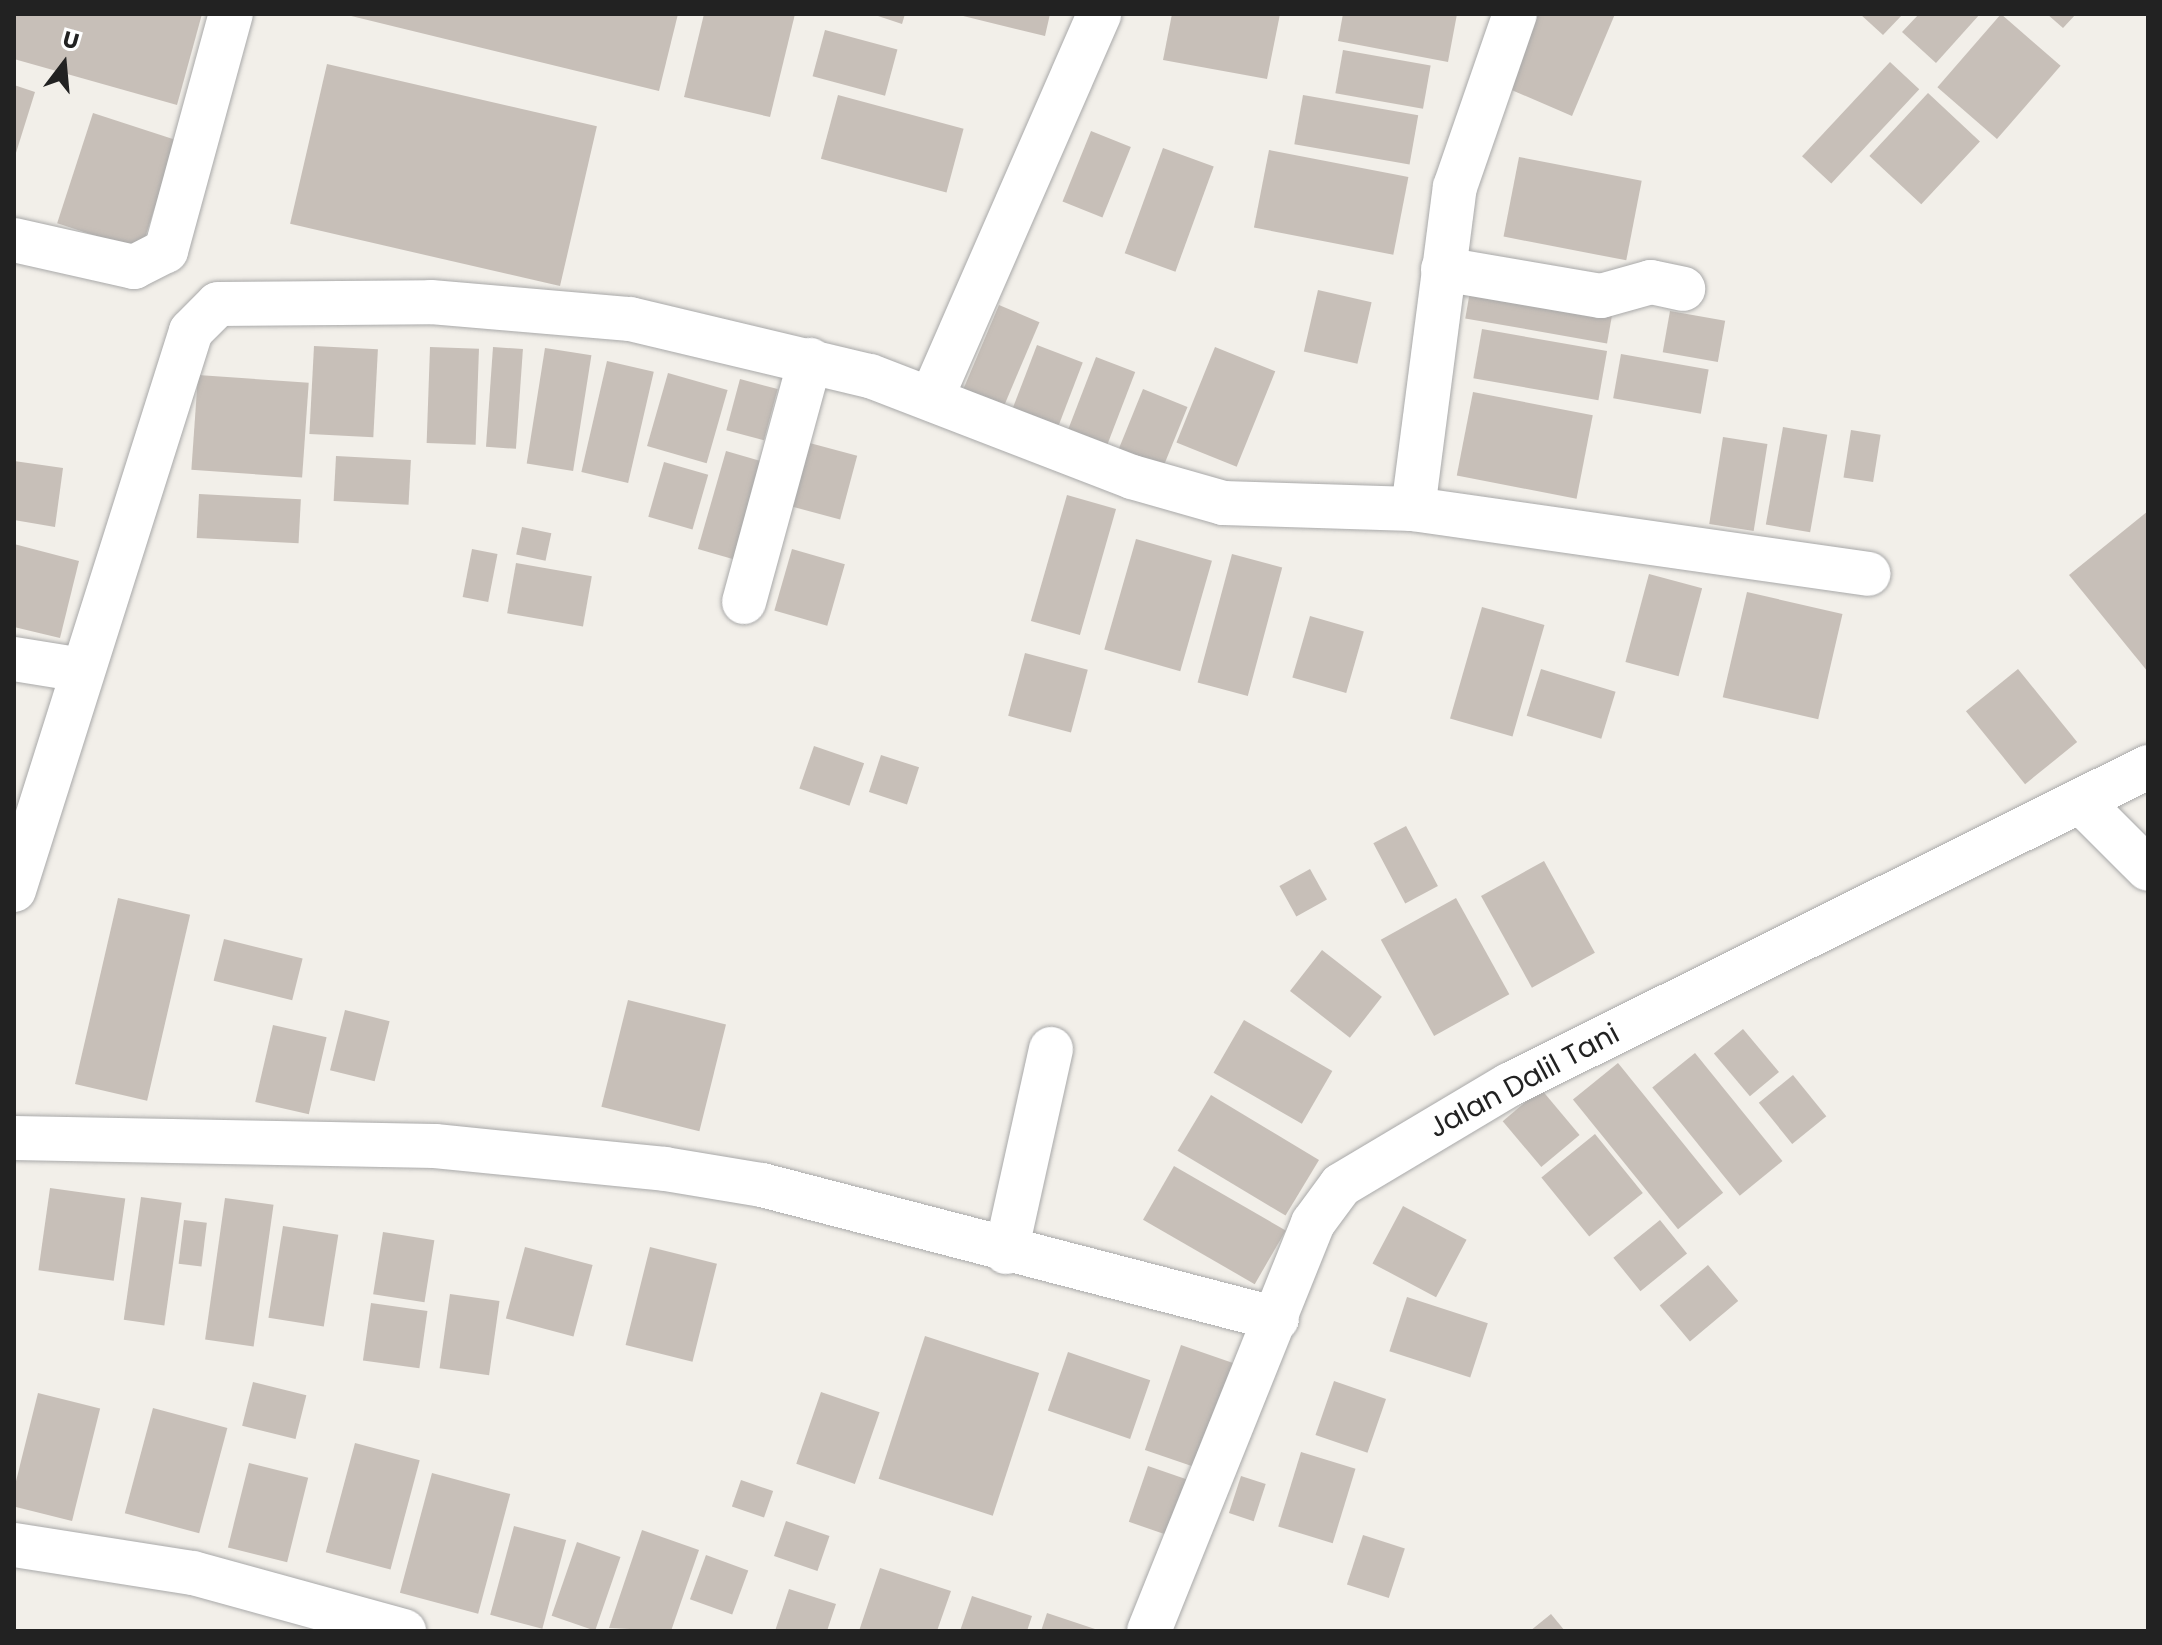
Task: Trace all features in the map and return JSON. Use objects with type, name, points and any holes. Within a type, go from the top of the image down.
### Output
[{"type":"street","points":[[14,240],[134,267],[166,251],[231,14]]},
{"type":"street","points":[[932,397],[1099,14]]},
{"type":"street","points":[[1413,509],[1455,187],[1515,14]]},
{"type":"street","points":[[1443,269],[1601,296],[1651,282],[1683,289]]},
{"type":"street","points":[[14,890],[24,826],[82,670],[191,331],[218,304],[431,302],[630,319],[810,360],[932,397],[1132,477],[1223,503],[1413,509],[1868,574]]},
{"type":"street","points":[[744,602],[810,360]]},
{"type":"street","points":[[14,659],[82,670]]},
{"type":"street","name":"Jalan Dalil Tani","points":[[1149,1631],[1277,1319],[1313,1223],[1341,1185],[1378,1159],[1509,1085],[2082,803],[2148,767]]},
{"type":"street","points":[[2082,803],[2148,869]]},
{"type":"street","points":[[1006,1252],[1051,1049]]},
{"type":"street","points":[[14,1138],[561,1155],[762,1185],[1006,1252],[1277,1319]]},
{"type":"street","points":[[14,1545],[193,1573],[404,1631]]},
{"type":"building","points":[[14,14],[202,14],[177,105],[14,59]]},
{"type":"building","points":[[343,14],[678,14],[659,91]]},
{"type":"building","points":[[704,14],[795,14],[770,117],[684,97]]},
{"type":"building","points":[[872,14],[905,14],[902,24]]},
{"type":"building","points":[[955,14],[1050,14],[1045,36]]},
{"type":"building","points":[[1172,14],[1280,14],[1267,79],[1163,60]]},
{"type":"building","points":[[1343,14],[1457,14],[1448,62],[1338,41]]},
{"type":"building","points":[[1538,14],[1615,14],[1572,116],[1507,88]]},
{"type":"building","points":[[1860,14],[1903,14],[1883,35]]},
{"type":"building","points":[[1919,14],[1980,14],[1936,63],[1902,32]]},
{"type":"building","points":[[2001,14],[2061,66],[1997,139],[1937,87]]},
{"type":"building","points":[[2047,14],[2076,14],[2063,28]]},
{"type":"building","points":[[825,30],[897,49],[885,96],[813,76]]},
{"type":"building","points":[[1343,50],[1431,65],[1423,109],[1335,93]]},
{"type":"building","points":[[1890,62],[1919,89],[1831,184],[1802,156]]},
{"type":"building","points":[[327,64],[597,126],[560,286],[290,224]]},
{"type":"building","points":[[14,85],[35,92],[15,156],[14,156]]},
{"type":"building","points":[[1928,93],[1980,141],[1921,204],[1869,156]]},
{"type":"building","points":[[838,95],[964,129],[946,192],[821,159]]},
{"type":"building","points":[[1303,95],[1418,115],[1410,165],[1294,144]]},
{"type":"building","points":[[93,113],[177,140],[141,251],[57,223]]},
{"type":"building","points":[[1091,131],[1131,147],[1102,218],[1063,201]]},
{"type":"building","points":[[1163,148],[1214,166],[1175,272],[1125,253]]},
{"type":"building","points":[[1269,150],[1408,177],[1393,255],[1254,228]]},
{"type":"building","points":[[1519,157],[1642,181],[1626,260],[1504,237]]},
{"type":"building","points":[[1472,280],[1614,305],[1607,343],[1465,318]]},
{"type":"building","points":[[1318,290],[1372,302],[1357,364],[1304,351]]},
{"type":"building","points":[[999,305],[1040,322],[1004,407],[963,390]]},
{"type":"building","points":[[1670,311],[1725,321],[1718,362],[1663,352]]},
{"type":"building","points":[[1482,329],[1607,351],[1598,400],[1473,378]]},
{"type":"building","points":[[1037,345],[1083,363],[1058,428],[1012,410]]},
{"type":"building","points":[[314,346],[378,349],[373,437],[309,434]]},
{"type":"building","points":[[430,347],[479,349],[476,445],[427,443]]},
{"type":"building","points":[[493,347],[523,349],[516,449],[486,447]]},
{"type":"building","points":[[1215,347],[1275,371],[1237,467],[1176,442]]},
{"type":"building","points":[[545,348],[591,355],[573,471],[527,464]]},
{"type":"building","points":[[1621,354],[1709,369],[1701,414],[1613,398]]},
{"type":"building","points":[[1096,357],[1135,372],[1104,452],[1065,437]]},
{"type":"building","points":[[607,361],[654,372],[628,483],[581,472]]},
{"type":"building","points":[[668,373],[728,390],[707,463],[647,446]]},
{"type":"building","points":[[198,375],[309,383],[302,478],[191,470]]},
{"type":"building","points":[[740,379],[778,389],[764,440],[726,430]]},
{"type":"building","points":[[1143,389],[1188,407],[1161,473],[1116,455]]},
{"type":"building","points":[[1473,392],[1593,415],[1577,499],[1457,475]]},
{"type":"building","points":[[1783,427],[1827,435],[1810,532],[1766,524]]},
{"type":"building","points":[[1851,430],[1881,435],[1873,482],[1843,477]]},
{"type":"building","points":[[1723,437],[1767,444],[1754,531],[1709,524]]},
{"type":"building","points":[[806,442],[857,456],[840,519],[789,506]]},
{"type":"building","points":[[726,451],[771,464],[743,562],[698,549]]},
{"type":"building","points":[[336,456],[411,460],[409,505],[334,501]]},
{"type":"building","points":[[14,461],[63,468],[55,527],[14,520]]},
{"type":"building","points":[[664,462],[708,475],[693,529],[648,517]]},
{"type":"building","points":[[199,494],[301,499],[299,543],[197,538]]},
{"type":"building","points":[[1067,495],[1116,509],[1080,635],[1031,621]]},
{"type":"building","points":[[2148,511],[2148,672],[2069,575]]},
{"type":"building","points":[[522,527],[551,533],[546,561],[516,554]]},
{"type":"building","points":[[1136,539],[1212,561],[1180,671],[1104,650]]},
{"type":"building","points":[[14,544],[79,561],[60,638],[14,627]]},
{"type":"building","points":[[472,549],[498,554],[488,602],[463,597]]},
{"type":"building","points":[[792,549],[845,564],[827,626],[774,611]]},
{"type":"building","points":[[1232,554],[1282,567],[1248,696],[1198,682]]},
{"type":"building","points":[[516,563],[592,576],[583,627],[507,613]]},
{"type":"building","points":[[1649,574],[1702,588],[1679,676],[1625,662]]},
{"type":"building","points":[[1747,592],[1842,614],[1818,719],[1723,697]]},
{"type":"building","points":[[1482,607],[1544,625],[1513,736],[1450,719]]},
{"type":"building","points":[[1310,616],[1364,631],[1346,693],[1292,678]]},
{"type":"building","points":[[1025,653],[1088,670],[1071,733],[1008,716]]},
{"type":"building","points":[[1541,669],[1616,692],[1601,739],[1527,716]]},
{"type":"building","points":[[2018,669],[2077,742],[2025,784],[1966,711]]},
{"type":"building","points":[[814,746],[864,763],[849,806],[799,789]]},
{"type":"building","points":[[881,755],[919,767],[907,804],[869,792]]},
{"type":"building","points":[[1406,826],[1438,886],[1405,903],[1373,843]]},
{"type":"building","points":[[1544,861],[1595,953],[1532,988],[1481,896]]},
{"type":"building","points":[[1310,869],[1327,900],[1296,917],[1279,886]]},
{"type":"building","points":[[118,898],[190,915],[147,1101],[75,1084]]},
{"type":"building","points":[[1456,898],[1509,994],[1434,1036],[1381,940]]},
{"type":"building","points":[[224,939],[303,959],[292,1000],[214,981]]},
{"type":"building","points":[[1322,950],[1382,997],[1350,1038],[1290,991]]},
{"type":"building","points":[[628,1000],[726,1024],[699,1131],[601,1107]]},
{"type":"building","points":[[345,1010],[390,1021],[375,1081],[330,1070]]},
{"type":"building","points":[[1244,1020],[1332,1071],[1302,1124],[1214,1073]]},
{"type":"building","points":[[273,1025],[327,1037],[309,1114],[255,1102]]},
{"type":"building","points":[[1743,1029],[1779,1072],[1750,1096],[1714,1053]]},
{"type":"building","points":[[1695,1053],[1782,1161],[1740,1196],[1652,1088]]},
{"type":"building","points":[[1618,1063],[1723,1193],[1678,1229],[1573,1100]]},
{"type":"building","points":[[1793,1075],[1826,1116],[1792,1144],[1759,1103]]},
{"type":"building","points":[[1541,1089],[1580,1135],[1541,1167],[1503,1121]]},
{"type":"building","points":[[1211,1095],[1319,1160],[1286,1216],[1178,1151]]},
{"type":"building","points":[[1595,1134],[1643,1193],[1589,1236],[1541,1177]]},
{"type":"building","points":[[1174,1166],[1286,1230],[1255,1284],[1143,1220]]},
{"type":"building","points":[[50,1188],[125,1199],[114,1281],[38,1270]]},
{"type":"building","points":[[141,1197],[182,1203],[164,1325],[124,1320]]},
{"type":"building","points":[[225,1198],[274,1205],[254,1346],[205,1340]]},
{"type":"building","points":[[1403,1206],[1467,1240],[1436,1297],[1372,1263]]},
{"type":"building","points":[[184,1220],[207,1223],[201,1266],[179,1264]]},
{"type":"building","points":[[1660,1220],[1687,1253],[1640,1291],[1613,1258]]},
{"type":"building","points":[[283,1226],[338,1235],[324,1327],[268,1318]]},
{"type":"building","points":[[383,1232],[434,1240],[425,1302],[373,1294]]},
{"type":"building","points":[[525,1247],[593,1265],[573,1337],[506,1318]]},
{"type":"building","points":[[650,1247],[717,1264],[693,1362],[626,1345]]},
{"type":"building","points":[[1708,1265],[1738,1301],[1690,1341],[1660,1305]]},
{"type":"building","points":[[450,1294],[500,1301],[489,1375],[440,1368]]},
{"type":"building","points":[[1407,1297],[1488,1323],[1470,1377],[1389,1351]]},
{"type":"building","points":[[371,1303],[427,1311],[419,1368],[363,1360]]},
{"type":"building","points":[[925,1336],[1039,1373],[993,1516],[879,1479]]},
{"type":"building","points":[[1181,1345],[1245,1367],[1209,1472],[1145,1450]]},
{"type":"building","points":[[1068,1352],[1150,1380],[1130,1439],[1048,1411]]},
{"type":"building","points":[[1334,1381],[1386,1399],[1367,1453],[1315,1435]]},
{"type":"building","points":[[253,1382],[306,1395],[295,1439],[242,1426]]},
{"type":"building","points":[[821,1392],[880,1412],[855,1484],[796,1464]]},
{"type":"building","points":[[38,1393],[100,1408],[72,1521],[14,1507],[14,1489]]},
{"type":"building","points":[[153,1408],[227,1428],[199,1533],[125,1513]]},
{"type":"building","points":[[355,1443],[420,1460],[390,1569],[326,1552]]},
{"type":"building","points":[[1301,1452],[1356,1469],[1333,1543],[1278,1527]]},
{"type":"building","points":[[249,1463],[308,1478],[287,1562],[228,1547]]},
{"type":"building","points":[[1148,1466],[1194,1482],[1175,1538],[1129,1522]]},
{"type":"building","points":[[432,1473],[510,1494],[478,1614],[400,1593]]},
{"type":"building","points":[[1241,1476],[1266,1484],[1254,1521],[1229,1513]]},
{"type":"building","points":[[741,1480],[773,1491],[764,1518],[732,1506]]},
{"type":"building","points":[[786,1521],[829,1536],[817,1571],[774,1556]]},
{"type":"building","points":[[514,1526],[566,1540],[542,1629],[490,1615]]},
{"type":"building","points":[[642,1530],[699,1550],[671,1631],[609,1628]]},
{"type":"building","points":[[1363,1535],[1405,1549],[1389,1598],[1347,1584]]},
{"type":"building","points":[[577,1542],[620,1557],[595,1631],[552,1616]]},
{"type":"building","points":[[706,1555],[748,1570],[732,1615],[690,1599]]},
{"type":"building","points":[[880,1568],[951,1591],[937,1631],[859,1631]]},
{"type":"building","points":[[789,1589],[836,1604],[827,1631],[775,1631]]},
{"type":"building","points":[[972,1596],[1032,1616],[1027,1631],[960,1631]]},
{"type":"building","points":[[1047,1613],[1098,1630],[1098,1631],[1041,1631]]},
{"type":"building","points":[[1551,1614],[1565,1631],[1530,1631]]}]
